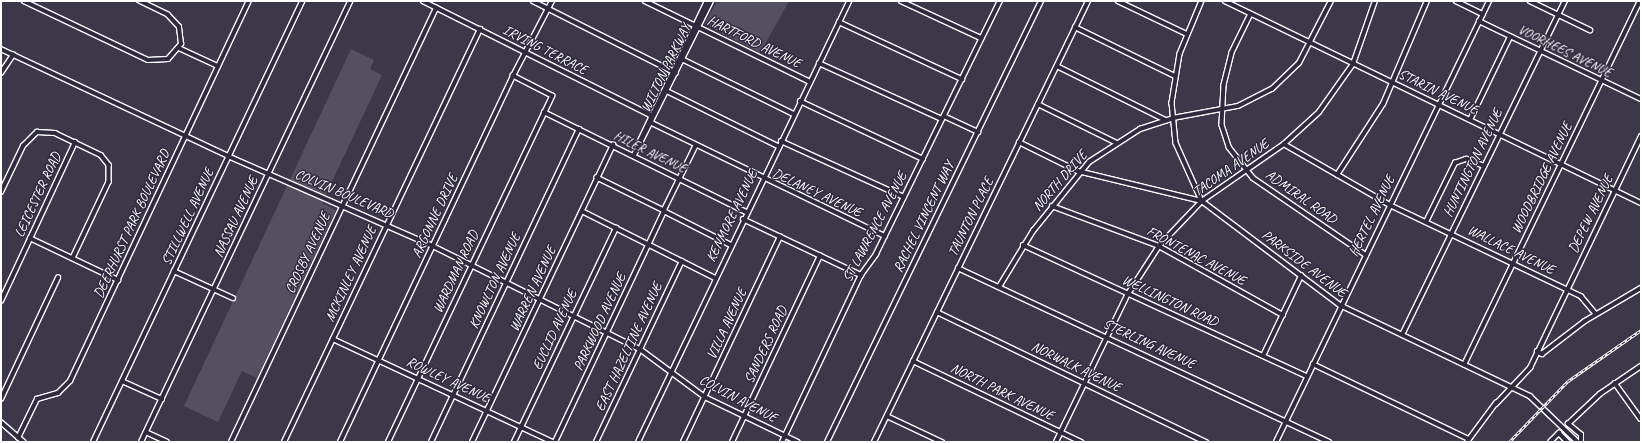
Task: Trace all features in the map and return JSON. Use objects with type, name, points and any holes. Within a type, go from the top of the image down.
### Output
[{"type":"main road","name":"KENMORE AVENUE","points":[[638,442],[746,212],[850,1]]},
{"type":"street","points":[[24,1],[148,60],[168,59],[179,48],[181,36],[176,21],[139,1]]},
{"type":"street","name":"DEERHURST PARK BOULEVARD","points":[[18,438],[37,399],[58,393],[68,384],[249,1]]},
{"type":"street","name":"STILLWELL AVENUE","points":[[94,442],[302,1]]},
{"type":"street","name":"NASSAU AVENUE","points":[[142,442],[350,1]]},
{"type":"street","name":"IRVING TERRACE","points":[[423,1],[651,115]]},
{"type":"street","points":[[533,1],[676,73]]},
{"type":"street","name":"ARGONNE DRIVE","points":[[340,442],[513,76],[552,1]]},
{"type":"street","name":"HARTFORD AVENUE","points":[[645,1],[810,82]]},
{"type":"street","name":"WILTON PARKWAY","points":[[639,144],[652,123],[683,60],[706,1]]},
{"type":"street","name":"WILTON PARKWAY","points":[[634,155],[651,115],[679,57],[711,1]]},
{"type":"street","points":[[901,1],[982,38]]},
{"type":"street","name":"ST LAWRENCE AVENUE","points":[[782,442],[861,275],[885,236],[1000,1]]},
{"type":"street","name":"RACHEL VINCENT WAY","points":[[827,442],[1042,1]]},
{"type":"street","name":"TAUNTON PLACE","points":[[874,442],[1088,1]]},
{"type":"street","points":[[1118,1],[1187,34]]},
{"type":"street","name":"PARKSIDE AVENUE","points":[[1202,1],[1187,34],[1175,76],[1172,118],[1176,143],[1202,200],[1341,306],[1534,400],[1578,442]]},
{"type":"street","name":"STARIN AVENUE","points":[[1225,1],[1641,203]]},
{"type":"street","points":[[1172,118],[1222,110],[1247,103],[1276,86],[1294,69],[1311,42],[1331,1]]},
{"type":"street","name":"TACOMA AVENUE","points":[[1056,442],[1128,294],[1159,246],[1202,200],[1284,144],[1319,112],[1353,64],[1367,32],[1375,1]]},
{"type":"street","points":[[1337,175],[1372,124],[1394,83],[1427,1]]},
{"type":"street","points":[[1456,1],[1482,14]]},
{"type":"street","name":"HERTEL AVENUE","points":[[1276,442],[1489,1]]},
{"type":"street","points":[[1530,1],[1590,30]]},
{"type":"street","name":"HUNTINGTON AVENUE","points":[[1402,335],[1565,1]]},
{"type":"street","name":"WOODBRIDGE AVENUE","points":[[1464,365],[1640,1]]},
{"type":"street","name":"CROSBY AVENUE","points":[[231,442],[436,8]]},
{"type":"street","name":"ADMIRAL ROAD","points":[[1251,14],[1231,58],[1222,110],[1226,140],[1245,170],[1366,255]]},
{"type":"street","points":[[839,22],[962,79]]},
{"type":"street","name":"VOORHEES AVENUE","points":[[1479,22],[1641,100]]},
{"type":"street","points":[[1076,27],[1175,76]]},
{"type":"street","name":"MCKINLEY AVENUE","points":[[284,442],[480,30]]},
{"type":"street","points":[[1470,120],[1510,37]]},
{"type":"street","points":[[179,48],[218,66]]},
{"type":"street","name":"COLVIN BOULEVARD","points":[[1,49],[228,156],[387,224],[433,246],[640,349],[670,372]]},
{"type":"street","points":[[1,74],[14,55]]},
{"type":"street","points":[[679,57],[794,114]]},
{"type":"street","points":[[819,63],[978,132]]},
{"type":"street","points":[[1057,66],[1166,120]]},
{"type":"street","name":"WARDMAN ROAD","points":[[388,442],[552,96],[513,76]]},
{"type":"street","points":[[664,89],[778,146]]},
{"type":"street","points":[[800,101],[922,159]]},
{"type":"street","points":[[1038,104],[1115,142]]},
{"type":"street","name":"HILER AVENUE","points":[[544,112],[634,155],[746,212]]},
{"type":"street","points":[[651,115],[652,123]]},
{"type":"street","name":"NORTH DRIVE","points":[[999,287],[1023,245],[1080,171],[1115,142],[1172,118]]},
{"type":"street","name":"DELANEY AVENUE","points":[[652,123],[762,179],[885,236]]},
{"type":"street","name":"KNOWLTON AVENUE","points":[[431,442],[579,129]]},
{"type":"street","points":[[1,192],[23,146],[32,135],[50,131],[101,155],[110,174],[73,258]]},
{"type":"street","name":"DEPEW AVENUE","points":[[1468,440],[1530,366],[1641,136]]},
{"type":"street","points":[[781,141],[904,197]]},
{"type":"street","name":"LEICESTER ROAD","points":[[1,301],[75,142]]},
{"type":"street","points":[[1019,142],[1080,171],[1202,200]]},
{"type":"street","name":"WALLACE AVENUE","points":[[1284,144],[1390,205],[1585,299],[1596,314]]},
{"type":"street","name":"WARREN AVENUE","points":[[472,442],[613,145]]},
{"type":"street","name":"PARKWOOD AVENUE","points":[[554,442],[696,146]]},
{"type":"street","points":[[1426,222],[1455,162],[1466,158],[1484,166]]},
{"type":"street","points":[[597,178],[731,245]]},
{"type":"street","name":"FRONTENAC AVENUE","points":[[1052,206],[1159,246],[1282,315]]},
{"type":"street","points":[[582,211],[715,278]]},
{"type":"street","points":[[743,219],[861,275]]},
{"type":"street","name":"EUCLID AVENUE","points":[[514,442],[616,228]]},
{"type":"street","name":"VILLA AVENUE","points":[[683,442],[780,237]]},
{"type":"street","points":[[30,238],[118,280]]},
{"type":"street","name":"WELLINGTON ROAD","points":[[1023,245],[1307,376]]},
{"type":"street","name":"SANDERS ROAD","points":[[732,442],[820,256]]},
{"type":"street","name":"EAST HAZELTINE AVENUE","points":[[596,442],[682,261]]},
{"type":"street","name":"STERLING AVENUE","points":[[958,268],[1107,336],[1329,442]]},
{"type":"street","points":[[174,271],[233,298]]},
{"type":"street","points":[[1263,356],[1301,276]]},
{"type":"street","points":[[1,399],[58,278]]},
{"type":"street","points":[[1537,351],[1542,354],[1596,314],[1641,288]]},
{"type":"street","name":"NORWALK AVENUE","points":[[937,312],[1206,442]]},
{"type":"street","name":"ROWLEY AVENUE","points":[[333,339],[554,442]]},
{"type":"street","name":"NORTH PARK AVENUE","points":[[913,362],[1081,442]]},
{"type":"street","points":[[1313,364],[1468,440]]},
{"type":"street","points":[[1581,442],[1581,436],[1568,424],[1615,383],[1641,366]]},
{"type":"street","name":"COLVIN AVENUE","points":[[670,372],[704,397],[798,442]]},
{"type":"street","points":[[122,381],[162,400]]},
{"type":"street","points":[[1615,383],[1641,419]]},
{"type":"street","points":[[887,416],[942,442]]},
{"type":"street","points":[[1,422],[24,442]]},
{"type":"street","points":[[146,432],[167,442]]},
{"type":"street","points":[[1550,442],[1559,433],[1568,442]]},
{"type":"shaded area","points":[[717,1],[789,1],[760,53],[705,24]]},
{"type":"shaded area","points":[[351,49],[374,60],[370,69],[382,75],[322,203],[336,210],[257,378],[242,371],[218,422],[184,406]]},
{"type":"railway","points":[[1509,442],[1568,381],[1641,330]]}]
